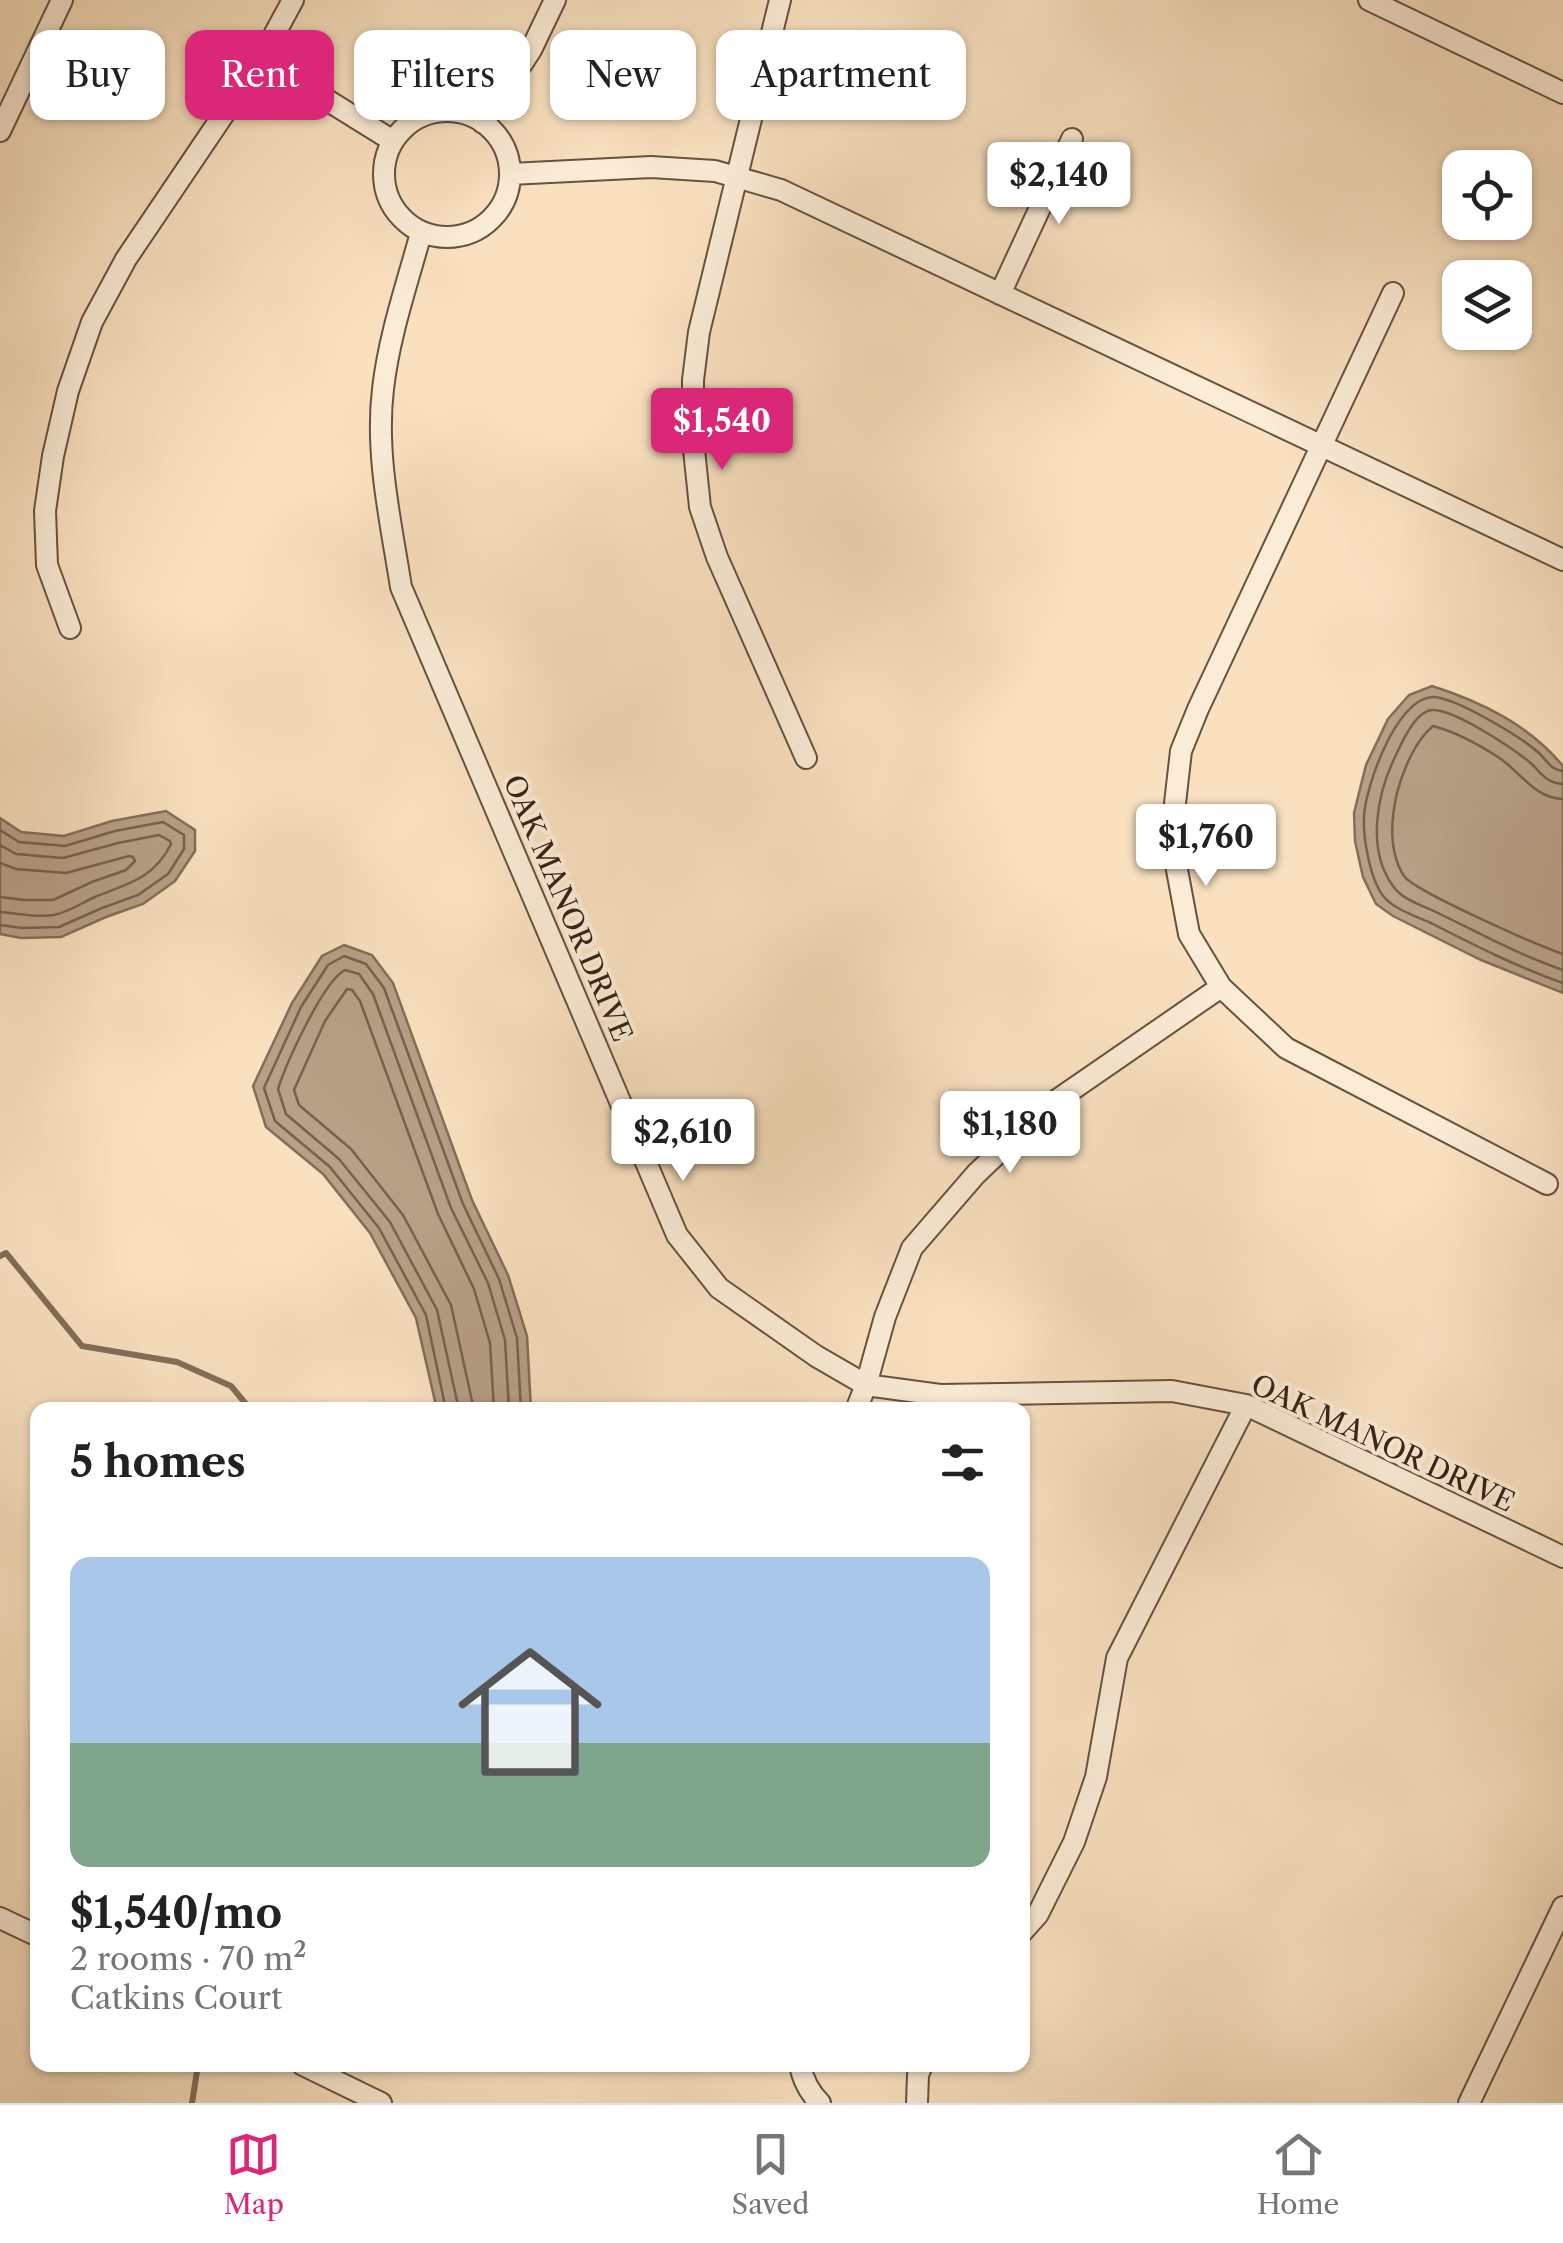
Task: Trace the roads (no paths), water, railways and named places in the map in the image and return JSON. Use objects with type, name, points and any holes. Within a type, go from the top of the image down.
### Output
[{"type":"street","points":[[0,131],[62,0]]},
{"type":"street","points":[[276,30],[293,0]]},
{"type":"street","points":[[483,123],[531,50],[554,0]]},
{"type":"street","points":[[780,0],[700,332],[693,380],[693,440],[700,507],[717,557],[806,758]]},
{"type":"street","points":[[1369,0],[1563,93]]},
{"type":"street","points":[[334,105],[393,141]]},
{"type":"street","points":[[455,111],[483,123],[500,139],[507,156],[508,192],[500,208],[474,232],[456,237],[421,233],[394,210],[386,193],[383,175],[393,141],[404,127],[437,112],[455,111]]},
{"type":"street","points":[[70,628],[47,564],[45,511],[68,392],[92,322],[126,260],[219,120]]},
{"type":"street","points":[[1000,294],[1072,139]]},
{"type":"street","points":[[510,174],[651,167],[715,171],[781,190],[1563,560]]},
{"type":"street","name":"OAK MANOR DRIVE","points":[[421,233],[388,350],[382,393],[382,445],[401,587],[677,1235],[719,1288],[816,1356],[866,1385],[940,1395],[1172,1391],[1246,1405],[1563,1557]]},
{"type":"street","points":[[1392,293],[1180,751],[1171,838],[1189,934],[1221,987],[1286,1048],[1547,1184]]},
{"type":"street","points":[[859,1402],[885,1317],[912,1248],[976,1174],[1044,1109],[1221,987]]},
{"type":"street","points":[[1030,1923],[1074,1842],[1096,1777],[1117,1658],[1246,1405]]},
{"type":"street","points":[[1469,2103],[1563,1906]]},
{"type":"street","points":[[0,1918],[30,1932]]},
{"type":"street","points":[[317,2072],[381,2103]]},
{"type":"street","points":[[801,2072],[820,2103]]},
{"type":"street","points":[[917,2103],[919,2072]]},
{"type":"water","points":[[1432,686],[1504,717],[1535,738],[1563,766],[1563,993],[1481,960],[1393,916],[1376,904],[1363,877],[1354,813],[1366,765],[1388,719],[1409,695]]},
{"type":"water","points":[[166,811],[195,830],[195,851],[175,881],[143,904],[61,937],[0,934],[0,818],[21,832],[64,836],[112,821]]},
{"type":"water","points":[[344,945],[372,955],[393,983],[472,1200],[508,1275],[527,1336],[531,1402],[435,1402],[416,1318],[370,1233],[323,1174],[266,1127],[253,1086],[292,1003],[322,956]]},
{"type":"waterway","points":[[0,1256],[6,1253],[82,1346],[177,1362],[231,1386],[244,1402]]},
{"type":"waterway","points":[[192,2103],[197,2072]]}]
